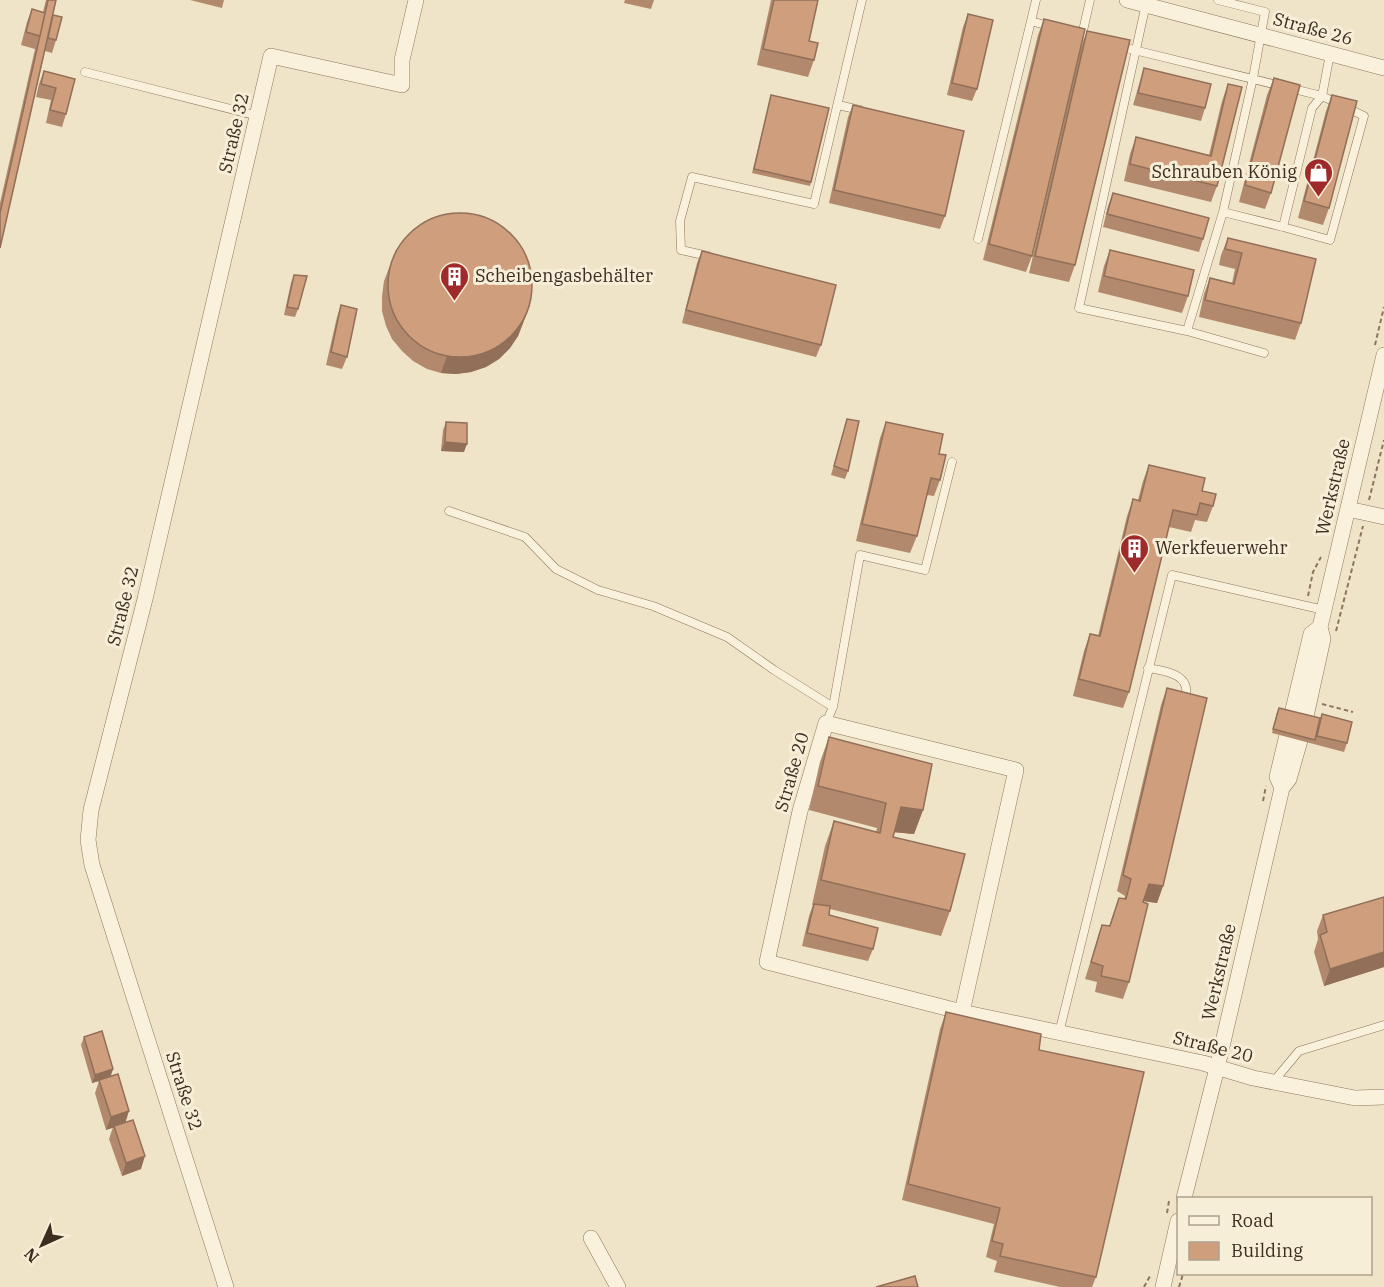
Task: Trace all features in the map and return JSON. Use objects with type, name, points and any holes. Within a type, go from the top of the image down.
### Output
[{"type":"street","name":"Straße 32","points":[[226,1287],[92,864],[88,840],[91,810],[145,598],[272,56],[402,85],[402,60],[416,0]]},
{"type":"street","name":"Straße 26","points":[[1126,0],[1146,2],[1384,68]]},
{"type":"street","name":"Werkstraße","points":[[1178,1195],[1217,1068],[1282,788],[1289,779],[1303,730],[1323,639],[1320,627],[1384,355]]},
{"type":"street","points":[[1348,509],[1384,517]]},
{"type":"street","name":"Straße 20","points":[[962,1012],[1016,770],[826,723],[800,811],[767,962],[962,1012],[1203,1063],[1274,1081],[1355,1098],[1384,1096]]},
{"type":"street","points":[[1163,1287],[1172,1218]]},
{"type":"street","points":[[591,1238],[618,1287]]},
{"type":"lane","points":[[713,257],[681,250],[680,221],[692,177],[813,204],[862,0]]},
{"type":"lane","points":[[978,239],[1036,0]]},
{"type":"lane","points":[[1082,35],[1090,0]]},
{"type":"lane","points":[[1187,331],[1223,212],[1253,78],[1265,12],[1218,0]]},
{"type":"lane","points":[[1146,2],[1079,308],[1187,331],[1264,352]]},
{"type":"lane","points":[[1031,21],[1062,29]]},
{"type":"lane","points":[[1072,32],[1093,38]]},
{"type":"lane","points":[[1114,45],[1322,96],[1364,116],[1330,240],[1223,212]]},
{"type":"lane","points":[[1282,227],[1312,108],[1322,96],[1330,54]]},
{"type":"lane","points":[[85,72],[258,116]]},
{"type":"lane","points":[[838,105],[871,113]]},
{"type":"lane","points":[[826,723],[833,707],[860,555],[925,570],[952,462]]},
{"type":"lane","points":[[448,511],[525,537],[556,569],[598,590],[653,606],[727,637],[833,707]]},
{"type":"lane","points":[[1059,1032],[1172,575],[1324,610]]},
{"type":"lane","points":[[1148,668],[1175,675],[1184,681],[1186,688],[1184,711]]},
{"type":"lane","points":[[1274,1081],[1299,1051],[1384,1025]]},
{"type":"path","points":[[1334,636],[1384,440]]},
{"type":"path","points":[[1317,702],[1353,712]]},
{"type":"path","points":[[1262,811],[1267,778]]},
{"type":"path","points":[[1172,1218],[1177,1199]]},
{"type":"path","points":[[1144,1287],[1152,1273]]},
{"type":"building","points":[[48,0],[56,0],[0,248],[0,213]]},
{"type":"building","points":[[774,0],[818,0],[809,41],[818,43],[814,60],[763,49]]},
{"type":"building","points":[[32,9],[45,13],[40,36],[26,32]]},
{"type":"building","points":[[968,14],[993,20],[977,89],[952,83]]},
{"type":"building","points":[[53,15],[62,17],[56,40],[48,38]]},
{"type":"building","points":[[1044,19],[1085,29],[1032,256],[989,244]]},
{"type":"building","points":[[1087,31],[1130,40],[1075,265],[1035,256]]},
{"type":"building","points":[[1144,68],[1211,84],[1205,108],[1138,93]]},
{"type":"building","points":[[44,71],[75,79],[66,114],[50,110],[56,88],[41,84]]},
{"type":"building","points":[[1274,78],[1300,85],[1271,193],[1245,185]]},
{"type":"building","points":[[1228,84],[1242,87],[1217,186],[1130,164],[1136,137],[1211,156]]},
{"type":"building","points":[[771,95],[829,108],[811,182],[754,169]]},
{"type":"building","points":[[1332,95],[1357,101],[1329,208],[1304,201]]},
{"type":"building","points":[[853,105],[964,131],[945,216],[834,190]]},
{"type":"building","points":[[1113,193],[1209,218],[1203,239],[1107,214]]},
{"type":"building","name":"Scheibengasbehälter","points":[[460,213],[488,218],[511,234],[527,257],[532,285],[527,313],[511,336],[488,352],[460,357],[432,352],[409,336],[393,313],[388,285],[393,257],[409,234],[432,218]]},
{"type":"building","points":[[1228,238],[1316,259],[1301,323],[1205,300],[1210,278],[1234,284],[1242,253],[1225,249]]},
{"type":"building","points":[[1110,250],[1194,270],[1188,296],[1104,276]]},
{"type":"building","points":[[702,251],[836,285],[821,345],[686,310]]},
{"type":"building","points":[[294,275],[307,276],[298,309],[287,307]]},
{"type":"building","points":[[341,305],[357,309],[347,357],[331,352]]},
{"type":"building","points":[[847,419],[859,421],[848,471],[834,466]]},
{"type":"building","points":[[446,422],[467,423],[467,444],[445,442]]},
{"type":"building","points":[[886,422],[943,434],[939,454],[946,455],[940,480],[931,478],[917,536],[862,524]]},
{"type":"building","name":"Werkfeuerwehr","points":[[1149,465],[1205,478],[1202,491],[1216,494],[1213,506],[1200,503],[1197,515],[1173,510],[1129,692],[1079,679],[1090,634],[1100,636],[1133,499],[1140,501]]},
{"type":"building","points":[[1167,688],[1207,698],[1163,886],[1149,884],[1143,902],[1148,904],[1129,982],[1101,976],[1103,966],[1091,962],[1102,925],[1110,926],[1119,898],[1126,899],[1131,879],[1123,875]]},
{"type":"building","points":[[1279,708],[1320,718],[1315,740],[1273,729]]},
{"type":"building","points":[[1322,714],[1352,722],[1347,743],[1317,736]]},
{"type":"building","points":[[829,737],[932,764],[923,810],[901,807],[893,837],[965,854],[950,911],[821,880],[834,821],[880,833],[886,803],[818,786]]},
{"type":"building","points":[[1384,897],[1384,952],[1330,969],[1320,935],[1327,932],[1323,915]]},
{"type":"building","points":[[814,904],[830,906],[829,915],[878,928],[873,949],[807,933]]},
{"type":"building","points":[[946,1012],[1041,1034],[1039,1050],[1144,1072],[1096,1277],[1000,1256],[1003,1244],[992,1241],[1000,1208],[908,1184]]},
{"type":"building","points":[[102,1031],[113,1069],[95,1075],[84,1037]]},
{"type":"building","points":[[118,1074],[129,1111],[111,1117],[99,1080]]},
{"type":"building","points":[[133,1120],[145,1156],[126,1163],[114,1126]]},
{"type":"building","points":[[915,1276],[918,1287],[876,1287]]},
{"type":"place","name":"Schrauben König","points":[[1318,198]]},
{"type":"place","name":"Scheibengasbehälter","points":[[454,302]]},
{"type":"place","name":"Werkfeuerwehr","points":[[1134,574]]}]
